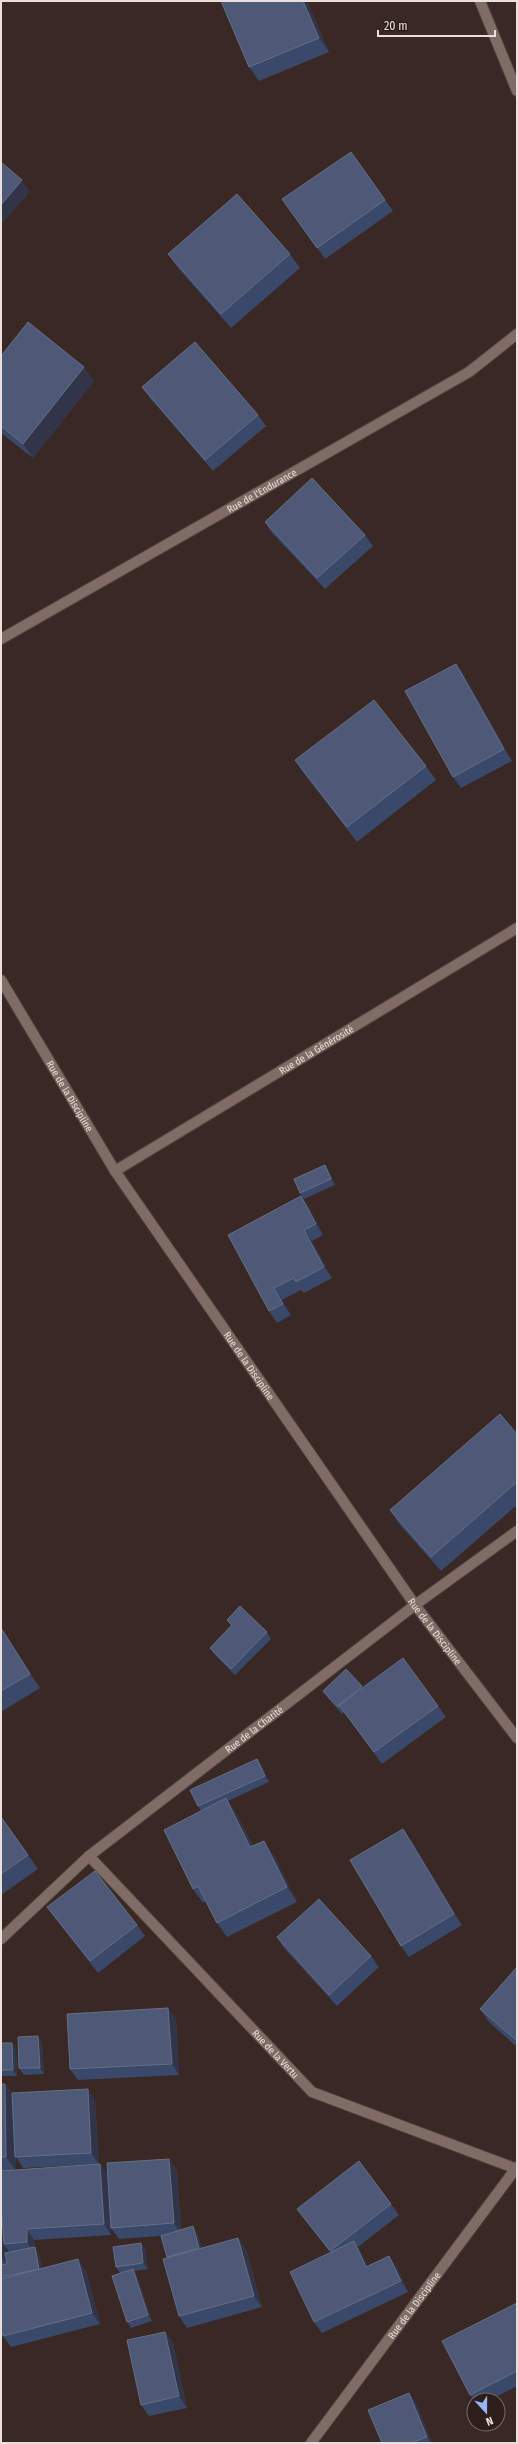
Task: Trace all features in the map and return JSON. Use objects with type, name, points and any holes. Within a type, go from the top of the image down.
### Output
[{"type":"street","points":[[480,1],[517,91]]},
{"type":"street","name":"Rue de l'Endurance","points":[[1,638],[469,372],[517,334]]},
{"type":"street","name":"Rue de la Générosité","points":[[115,1170],[517,928]]},
{"type":"street","name":"Rue de la Discipline","points":[[1,980],[115,1170],[415,1605],[517,1738]]},
{"type":"street","name":"Rue de la Charité","points":[[1,1939],[89,1856],[415,1605],[517,1531]]},
{"type":"street","name":"Rue de la Vertu","points":[[89,1856],[312,2092],[517,2168]]},
{"type":"street","name":"Rue de la Discipline","points":[[311,2443],[517,2168]]},
{"type":"building","points":[[221,1],[303,1],[319,38],[249,67]]},
{"type":"building","points":[[351,152],[385,200],[317,248],[282,199]]},
{"type":"building","points":[[1,162],[22,180],[1,205]]},
{"type":"building","points":[[237,194],[290,254],[221,314],[168,254]]},
{"type":"building","points":[[28,322],[84,367],[23,444],[1,426],[1,356]]},
{"type":"building","points":[[195,342],[258,415],[205,460],[142,387]]},
{"type":"building","points":[[312,478],[365,535],[317,578],[265,522]]},
{"type":"building","points":[[456,664],[504,749],[453,777],[405,691]]},
{"type":"building","points":[[374,700],[426,766],[347,827],[295,760]]},
{"type":"building","points":[[325,1165],[331,1179],[300,1193],[294,1179]]},
{"type":"building","points":[[301,1196],[316,1224],[304,1230],[324,1267],[296,1282],[294,1278],[274,1288],[283,1304],[269,1311],[228,1235]]},
{"type":"building","points":[[500,1414],[517,1434],[517,1482],[431,1557],[390,1510]]},
{"type":"building","points":[[240,1606],[267,1632],[231,1669],[210,1648],[232,1625],[227,1620]]},
{"type":"building","points":[[1,1628],[30,1674],[1,1691]]},
{"type":"building","points":[[403,1658],[438,1706],[374,1752],[339,1705]]},
{"type":"building","points":[[346,1669],[362,1686],[338,1707],[323,1691]]},
{"type":"building","points":[[257,1759],[265,1776],[198,1806],[190,1790]]},
{"type":"building","points":[[226,1798],[250,1847],[264,1841],[287,1887],[217,1923],[198,1886],[193,1889],[164,1830]]},
{"type":"building","points":[[1,1817],[28,1855],[1,1874]]},
{"type":"building","points":[[403,1829],[454,1914],[401,1946],[350,1860]]},
{"type":"building","points":[[95,1871],[137,1925],[90,1961],[47,1907]]},
{"type":"building","points":[[319,1899],[371,1956],[329,1995],[277,1937]]},
{"type":"building","points":[[517,1967],[517,2041],[480,2009]]},
{"type":"building","points":[[168,2008],[172,2064],[70,2069],[67,2014]]},
{"type":"building","points":[[38,2036],[40,2068],[19,2068],[18,2037]]},
{"type":"building","points":[[1,2043],[12,2043],[13,2070],[1,2070]]},
{"type":"building","points":[[1,2084],[5,2084],[6,2157],[1,2157]]},
{"type":"building","points":[[88,2089],[91,2153],[15,2157],[12,2093]]},
{"type":"building","points":[[169,2159],[174,2223],[111,2228],[107,2163]]},
{"type":"building","points":[[359,2161],[391,2204],[330,2251],[297,2209]]},
{"type":"building","points":[[100,2164],[104,2224],[27,2229],[27,2242],[4,2244],[1,2205],[1,2171]]},
{"type":"building","points":[[193,2226],[199,2248],[167,2257],[161,2236]]},
{"type":"building","points":[[238,2238],[254,2296],[179,2316],[163,2259]]},
{"type":"building","points":[[354,2241],[366,2267],[389,2256],[401,2281],[314,2322],[290,2272]]},
{"type":"building","points":[[141,2243],[143,2263],[116,2267],[113,2247]]},
{"type":"building","points":[[35,2247],[39,2269],[1,2277],[1,2265],[7,2264],[5,2253]]},
{"type":"building","points":[[78,2259],[92,2313],[3,2336],[1,2328],[1,2279]]},
{"type":"building","points":[[133,2269],[148,2315],[127,2322],[112,2276]]},
{"type":"building","points":[[517,2303],[517,2371],[476,2392],[468,2392],[442,2341]]},
{"type":"building","points":[[165,2332],[179,2396],[141,2405],[127,2340]]},
{"type":"building","points":[[409,2393],[427,2437],[411,2443],[382,2443],[368,2410]]}]
